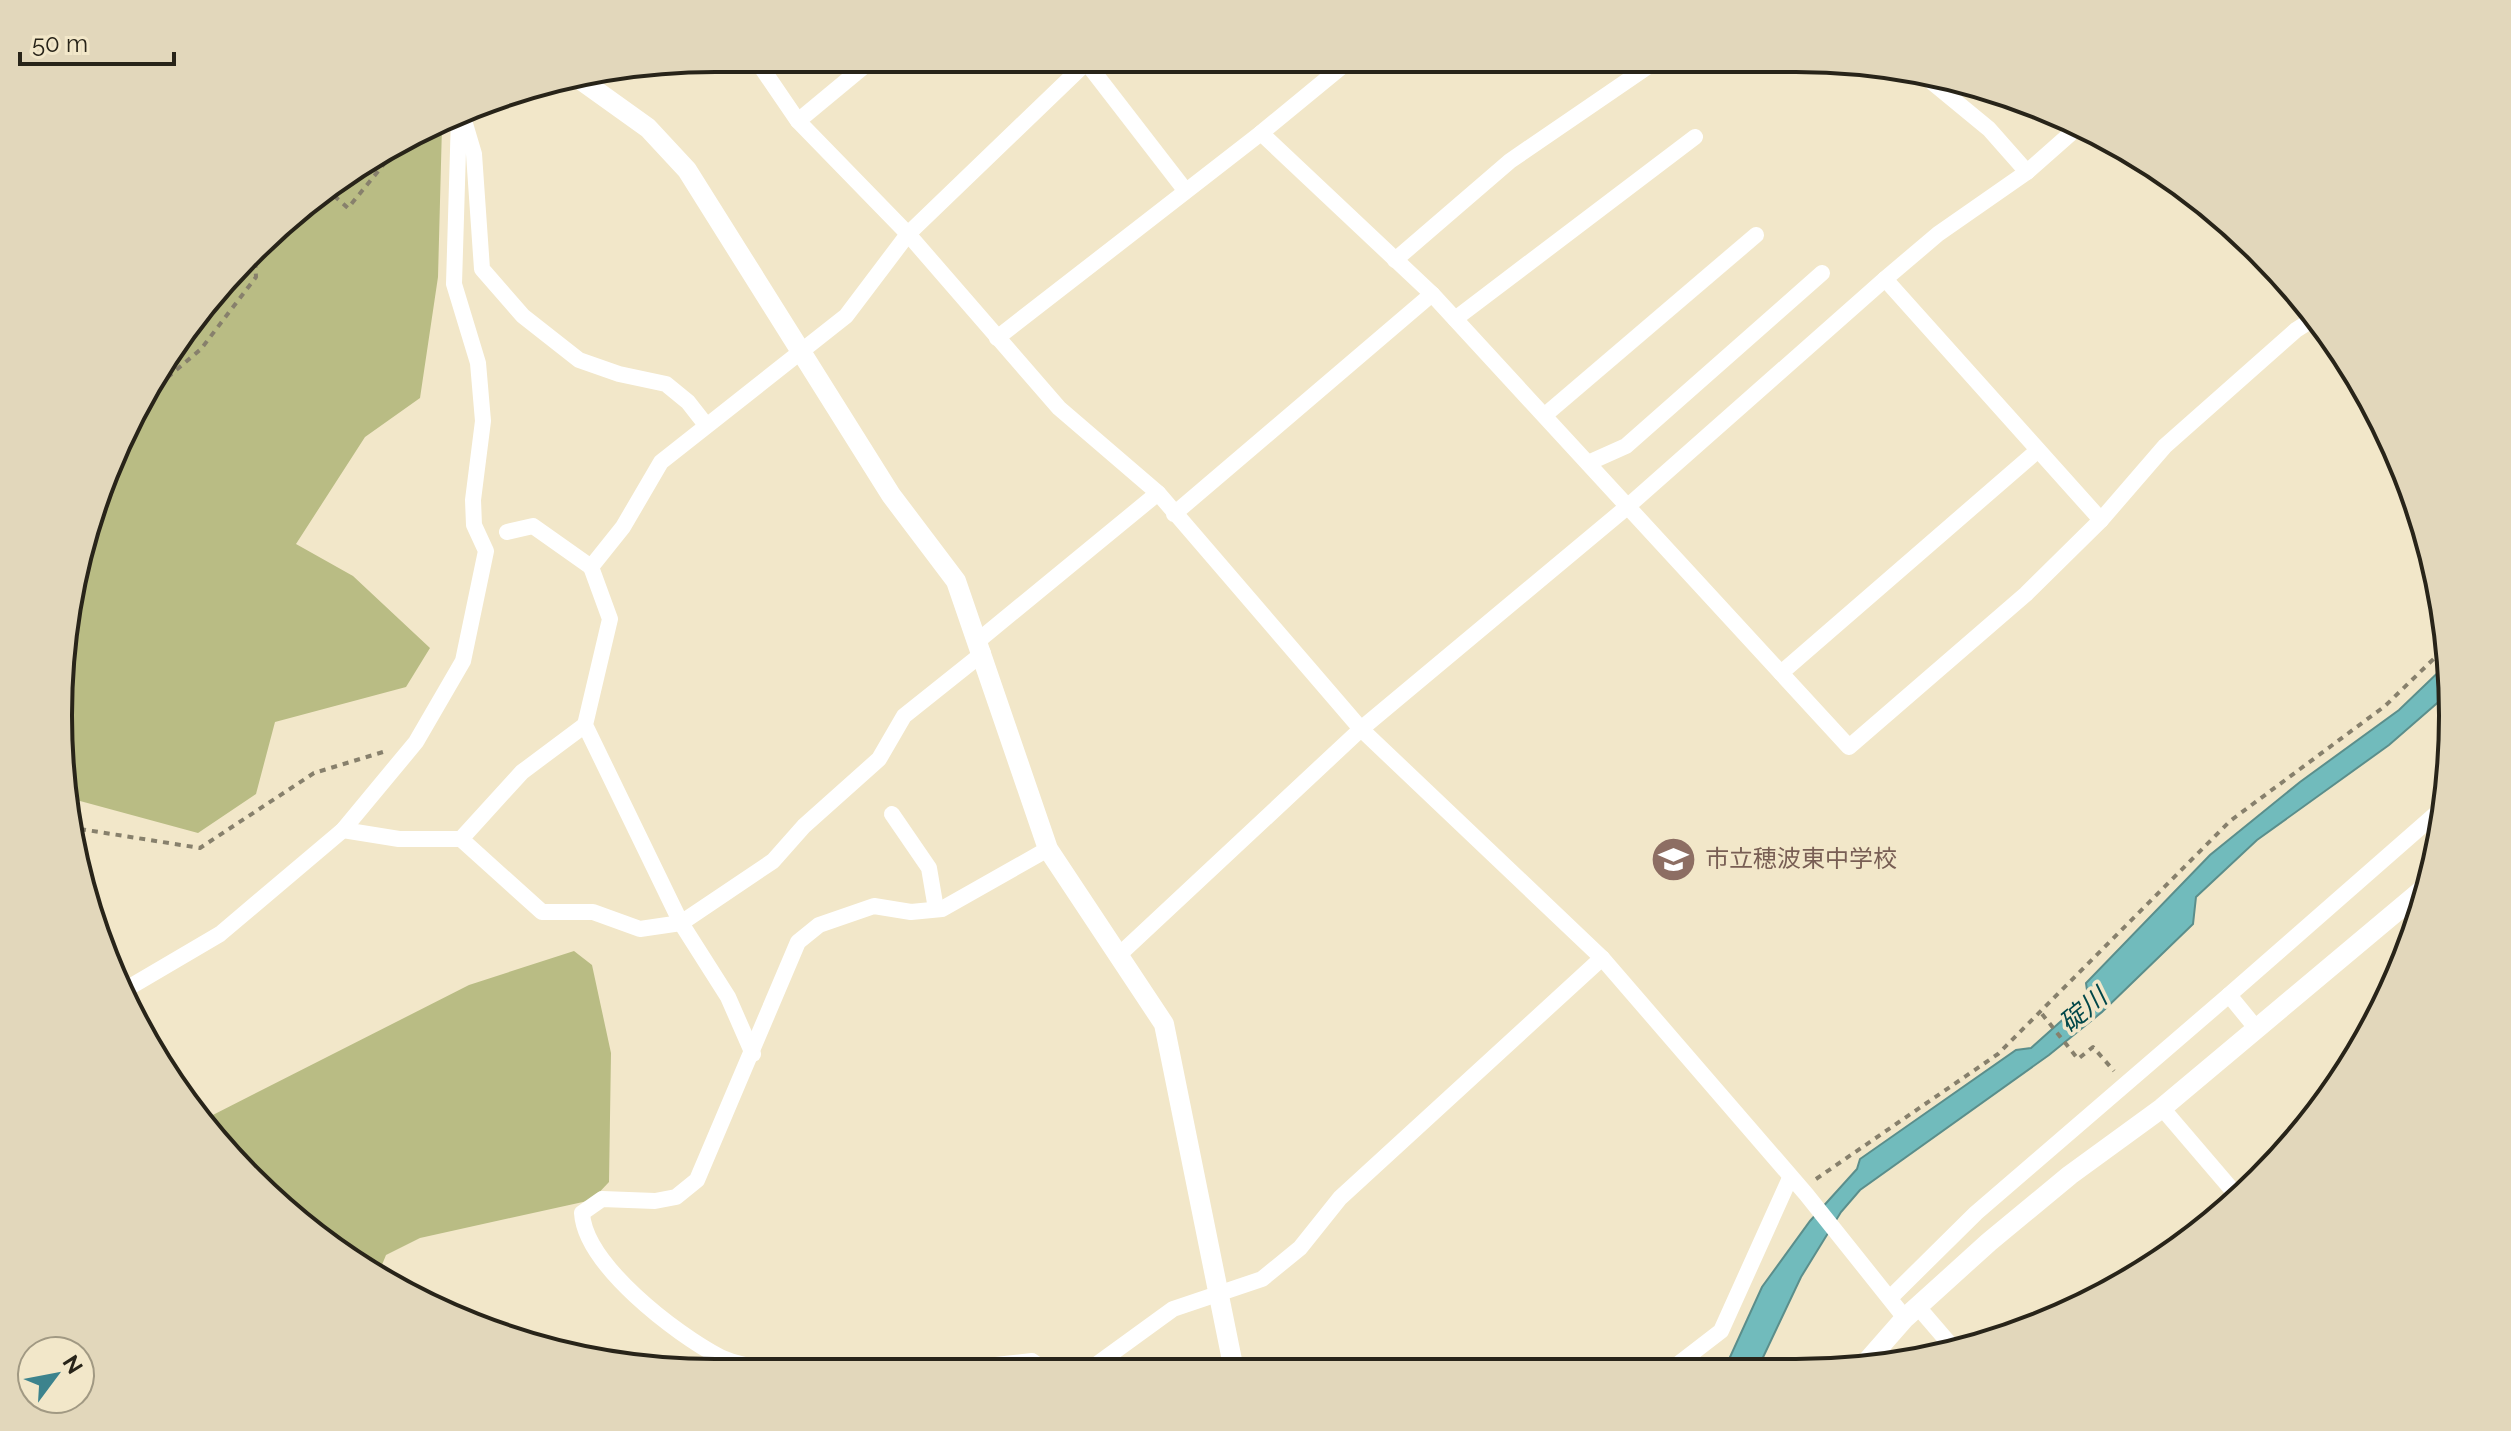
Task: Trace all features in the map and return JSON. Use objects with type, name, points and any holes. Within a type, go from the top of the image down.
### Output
[{"type":"street","points":[[765,72],[798,121],[908,234],[1059,408],[1158,493],[1361,729],[1602,958],[1890,1298],[1945,1341]]},
{"type":"street","points":[[798,121],[857,72]]},
{"type":"street","points":[[591,567],[623,527],[661,462],[846,316],[908,234],[1075,72]]},
{"type":"street","points":[[1096,72],[1185,190]]},
{"type":"street","points":[[997,338],[1335,72]]},
{"type":"street","points":[[1395,260],[1510,161],[1640,72]]},
{"type":"street","points":[[587,85],[648,128],[687,170],[891,495],[956,581],[981,646],[1048,849],[1164,1024],[1232,1359]]},
{"type":"street","points":[[1940,89],[1989,129],[2027,172]]},
{"type":"street","points":[[464,123],[474,154],[482,269],[523,316],[579,360],[619,374],[666,384],[688,402],[706,425]]},
{"type":"street","points":[[132,986],[220,934],[343,830],[416,742],[463,661],[486,551],[474,525],[473,500],[483,421],[478,363],[454,284],[461,125]]},
{"type":"street","points":[[1261,133],[1432,294],[1849,747],[2026,594],[2101,520],[2165,446],[2306,324]]},
{"type":"street","points":[[1120,954],[1361,729],[1627,507],[1938,234],[2027,172],[2070,134]]},
{"type":"street","points":[[1455,319],[1695,137]]},
{"type":"street","points":[[1545,415],[1756,235]]},
{"type":"street","points":[[1588,463],[1626,446],[1822,273]]},
{"type":"street","points":[[1885,279],[2101,520]]},
{"type":"street","points":[[1174,514],[1432,294]]},
{"type":"street","points":[[1781,673],[2037,451]]},
{"type":"street","points":[[343,830],[399,839],[461,839],[542,912],[593,912],[640,929],[681,923],[773,861],[804,826],[879,759],[904,716],[1158,493]]},
{"type":"street","points":[[507,532],[533,526],[591,567],[610,619],[585,725],[681,923],[728,997],[753,1054]]},
{"type":"street","points":[[461,839],[522,772],[585,725]]},
{"type":"street","points":[[892,814],[929,868],[936,909]]},
{"type":"street","points":[[1890,1298],[1976,1213],[2430,819]]},
{"type":"street","points":[[724,1359],[691,1340],[600,1260],[583,1226],[582,1213],[602,1199],[655,1201],[676,1197],[697,1180],[798,942],[819,925],[874,906],[911,912],[936,909],[1048,849]]},
{"type":"street","points":[[1874,1354],[1912,1313],[2059,1184],[2162,1108],[2412,898]]},
{"type":"street","points":[[1104,1359],[1173,1309],[1262,1279],[1300,1248],[1340,1198],[1602,958]]},
{"type":"street","points":[[2229,995],[2256,1028]]},
{"type":"street","points":[[2162,1108],[2231,1189]]},
{"type":"street","points":[[1685,1359],[1721,1331],[1799,1187]]},
{"type":"path","points":[[335,197],[348,208],[384,164]]},
{"type":"path","points":[[169,376],[201,349],[256,277],[255,265]]},
{"type":"path","points":[[1799,1187],[1950,1089],[1998,1054],[2042,1014],[2230,821],[2385,706],[2436,657]]},
{"type":"path","points":[[82,829],[200,848],[314,773],[416,742]]},
{"type":"path","points":[[2042,1014],[2078,1059],[2093,1047],[2126,1085]]},
{"type":"green space","points":[[442,133],[438,277],[420,398],[365,437],[296,544],[353,576],[430,648],[406,687],[275,722],[256,794],[198,833],[78,800],[73,758],[73,673],[84,590],[106,509],[138,431],[158,394],[180,358],[232,291],[260,260],[324,205],[394,158]]},
{"type":"green space","points":[[574,951],[592,965],[611,1053],[609,1182],[592,1200],[420,1238],[386,1255],[382,1265],[291,1199],[260,1171],[212,1115],[469,985]]},
{"type":"water","name":"碇川","points":[[2438,673],[2439,702],[2389,745],[2257,840],[2196,897],[2193,924],[2102,1012],[2049,1055],[1860,1190],[1841,1212],[1801,1277],[1762,1359],[1729,1359],[1762,1287],[1810,1221],[1857,1169],[1860,1159],[2016,1050],[2031,1048],[2088,997],[2086,983],[2210,855],[2300,782],[2399,710]]},
{"type":"place","name":"市立穂波東中学校","points":[[1674,859]]}]
